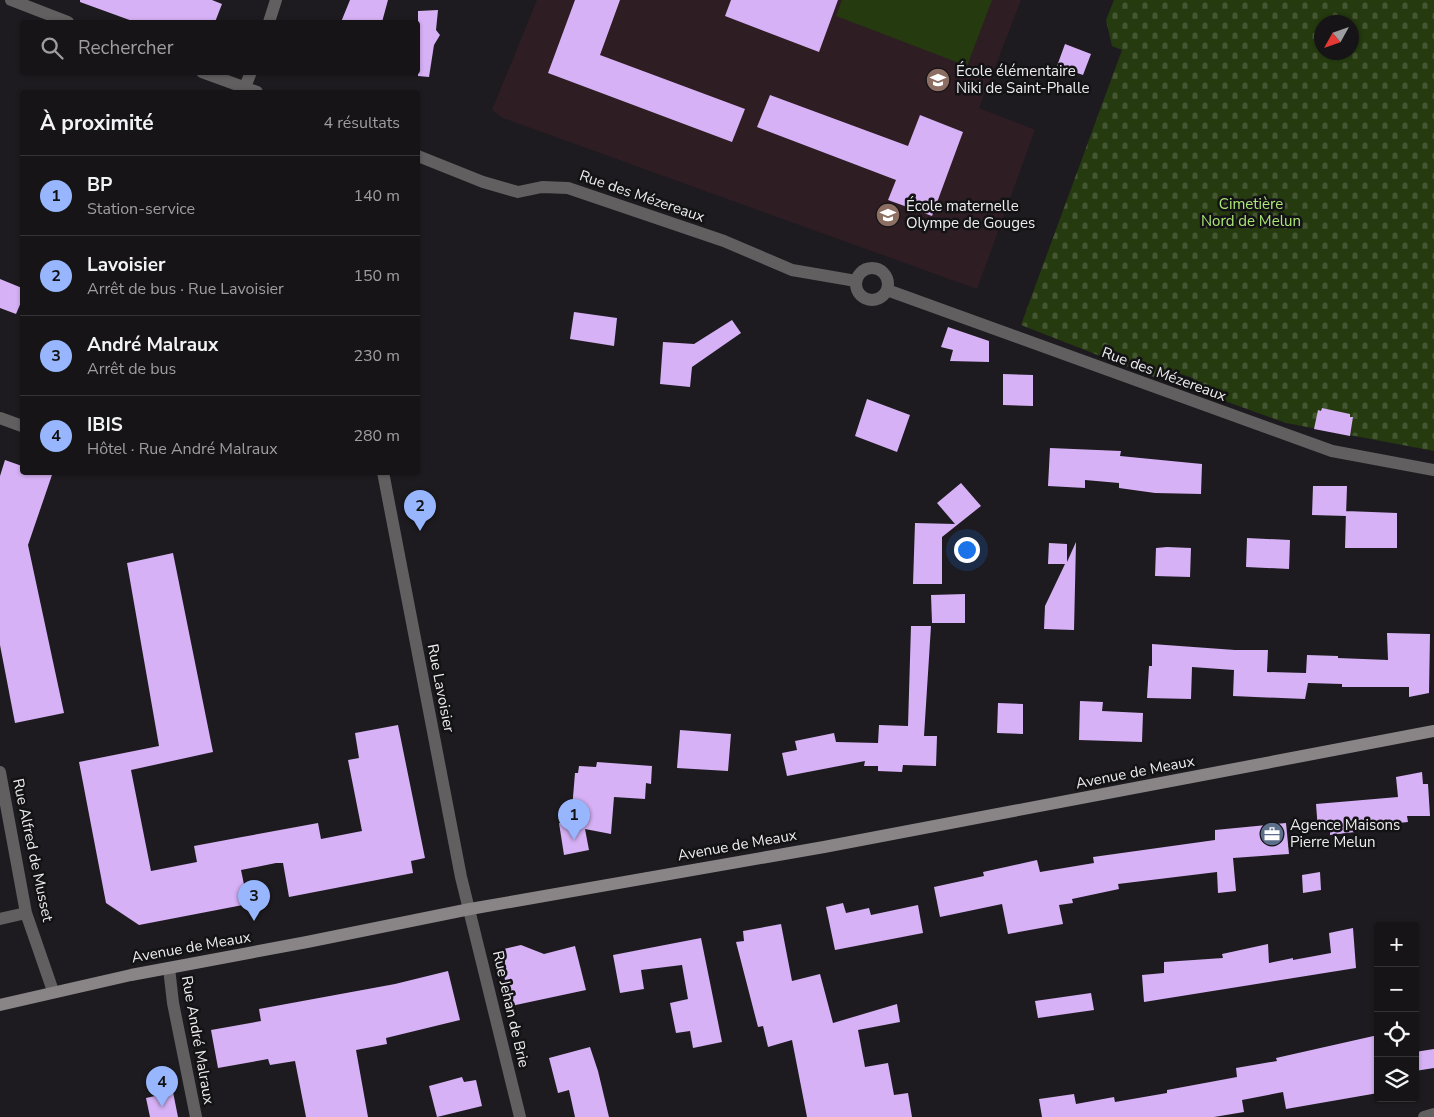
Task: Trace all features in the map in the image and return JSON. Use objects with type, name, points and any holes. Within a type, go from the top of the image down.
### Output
[{"type":"main road","name":"Avenue de Meaux","points":[[0,1005],[169,968],[470,908],[834,845],[1434,731]]},
{"type":"street","points":[[11,0],[63,20]]},
{"type":"street","points":[[270,20],[276,0]]},
{"type":"street","points":[[209,75],[244,90],[250,75]]},
{"type":"street","name":"Rue des Mézereaux","points":[[420,157],[518,192],[542,187],[568,188],[724,241],[792,270],[856,281]]},
{"type":"street","points":[[876,268],[888,278],[887,290],[878,299],[868,300],[858,294],[856,281],[860,272],[865,269],[876,268]]},
{"type":"street","name":"Rue des Mézereaux","points":[[887,290],[1332,451],[1434,470]]},
{"type":"street","points":[[0,418],[20,425]]},
{"type":"street","name":"Rue Lavoisier","points":[[383,475],[461,877],[470,908]]},
{"type":"street","name":"Rue Alfred de Musset","points":[[0,772],[26,913],[49,993]]},
{"type":"street","name":"Rue Jehan de Brie","points":[[470,908],[520,1117]]},
{"type":"street","points":[[0,919],[26,913]]},
{"type":"street","name":"Rue André Malraux","points":[[169,968],[173,1003],[196,1117]]},
{"type":"street","points":[[1424,1117],[1434,1114]]},
{"type":"shaded area","name":"École maternelle Olympe de Gouges","points":[[537,0],[1021,0],[979,108],[1035,130],[977,289],[503,118],[492,110]]},
{"type":"green space","points":[[842,0],[992,0],[967,66],[836,16]]},
{"type":"green space","name":"Cimetière Nord de Melun","points":[[1114,0],[1434,0],[1434,451],[1286,423],[1200,392],[1193,378],[1172,371],[1159,379],[1021,325],[1122,50],[1112,46],[1106,20]]},
{"type":"building","points":[[80,0],[212,0],[222,4],[216,20],[130,20],[80,2]]},
{"type":"building","points":[[350,0],[388,0],[383,20],[342,20]]},
{"type":"building","points":[[575,0],[620,0],[600,55],[745,109],[732,142],[548,73]]},
{"type":"building","points":[[731,0],[838,0],[819,52],[725,16]]},
{"type":"building","points":[[438,10],[436,30],[440,35],[434,45],[429,77],[418,76],[420,75],[420,20],[418,20],[418,11]]},
{"type":"building","points":[[1065,44],[1091,54],[1083,75],[1057,66]]},
{"type":"building","points":[[770,95],[908,146],[920,115],[963,132],[932,216],[888,200],[896,180],[757,127]]},
{"type":"building","points":[[0,279],[20,287],[20,305],[16,314],[0,308]]},
{"type":"building","points":[[574,312],[617,318],[614,346],[570,339]]},
{"type":"building","points":[[732,320],[741,333],[692,367],[690,387],[660,384],[663,342],[694,344]]},
{"type":"building","points":[[948,327],[989,341],[989,362],[950,361],[953,350],[941,347]]},
{"type":"building","points":[[1003,374],[1033,375],[1033,406],[1003,405]]},
{"type":"building","points":[[867,399],[910,415],[897,452],[855,436]]},
{"type":"building","points":[[1322,408],[1350,414],[1350,417],[1353,417],[1350,436],[1314,429],[1318,410],[1321,411]]},
{"type":"building","points":[[1050,448],[1121,451],[1120,456],[1202,464],[1201,494],[1155,493],[1119,488],[1119,483],[1085,480],[1085,488],[1048,486]]},
{"type":"building","points":[[5,460],[20,465],[20,475],[52,475],[28,545],[64,713],[15,723],[0,645],[0,476]]},
{"type":"building","points":[[961,483],[981,506],[942,537],[942,584],[913,584],[915,523],[955,524],[937,503]]},
{"type":"building","points":[[1313,486],[1347,486],[1346,516],[1312,515]]},
{"type":"building","points":[[1346,511],[1397,513],[1397,548],[1345,548]]},
{"type":"building","points":[[1247,538],[1290,540],[1289,569],[1246,567]]},
{"type":"building","points":[[1076,542],[1074,630],[1044,629],[1045,606],[1065,564],[1048,564],[1049,543],[1067,544],[1067,562]]},
{"type":"building","points":[[1156,548],[1191,548],[1190,577],[1155,576]]},
{"type":"building","points":[[173,553],[213,752],[131,770],[151,871],[197,862],[194,846],[318,823],[321,839],[362,831],[348,760],[359,758],[355,733],[398,725],[425,858],[411,861],[413,873],[289,897],[283,863],[276,863],[241,870],[248,904],[139,925],[106,903],[79,762],[159,746],[127,563]]},
{"type":"building","points":[[965,594],[965,623],[932,623],[931,595]]},
{"type":"building","points":[[911,626],[931,626],[924,736],[937,736],[936,766],[903,765],[902,772],[878,771],[878,766],[864,766],[865,761],[787,776],[782,753],[797,750],[795,741],[834,733],[836,742],[878,743],[879,725],[908,726]]},
{"type":"building","points":[[1387,633],[1430,634],[1429,693],[1409,697],[1409,687],[1342,687],[1342,684],[1308,683],[1305,699],[1233,696],[1234,670],[1192,667],[1191,699],[1147,698],[1149,666],[1152,666],[1152,644],[1235,650],[1268,650],[1267,672],[1306,673],[1307,655],[1388,660]]},
{"type":"building","points":[[1080,701],[1103,702],[1102,711],[1143,713],[1142,742],[1079,740]]},
{"type":"building","points":[[998,703],[1023,704],[1023,734],[997,733]]},
{"type":"building","points":[[680,730],[731,734],[728,771],[677,768]]},
{"type":"building","points":[[597,762],[652,766],[651,784],[646,783],[645,799],[614,797],[611,834],[585,829],[589,850],[564,855],[559,823],[571,821],[575,773],[578,773],[579,766],[596,767]]},
{"type":"building","points":[[1422,772],[1423,784],[1428,784],[1430,816],[1407,816],[1408,822],[1389,824],[1389,828],[1330,835],[1330,829],[1318,830],[1316,804],[1398,797],[1396,777]]},
{"type":"building","points":[[1286,823],[1289,854],[1233,858],[1236,891],[1218,893],[1217,872],[1118,884],[1119,889],[1072,899],[1073,903],[1059,905],[1063,924],[1008,934],[1002,904],[940,917],[934,887],[984,876],[983,872],[1037,860],[1040,872],[1094,863],[1093,857],[1215,840],[1215,830]]},
{"type":"building","points":[[1320,872],[1321,890],[1303,893],[1302,875]]},
{"type":"building","points":[[843,903],[846,913],[869,908],[871,915],[918,905],[923,933],[835,950],[826,907]]},
{"type":"building","points":[[781,924],[792,981],[820,974],[833,1023],[897,1004],[900,1022],[858,1030],[865,1067],[888,1063],[894,1095],[908,1093],[912,1117],[807,1117],[792,1040],[768,1047],[763,1026],[758,1027],[736,942],[744,941],[743,931]]},
{"type":"building","points":[[1353,928],[1356,968],[1144,1002],[1142,975],[1164,973],[1164,962],[1223,958],[1222,954],[1268,944],[1269,963],[1293,958],[1293,960],[1331,953],[1329,933]]},
{"type":"building","points":[[701,938],[722,1042],[693,1048],[690,1031],[676,1033],[670,1003],[688,999],[682,965],[641,970],[644,989],[620,993],[613,955]]},
{"type":"building","points":[[521,945],[544,954],[575,946],[586,990],[511,1006],[500,958],[504,949]]},
{"type":"building","points":[[448,971],[460,1020],[386,1038],[387,1044],[356,1050],[368,1117],[306,1117],[295,1061],[270,1065],[268,1059],[218,1068],[211,1030],[261,1021],[259,1009],[395,984]]},
{"type":"building","points":[[1091,993],[1094,1010],[1038,1018],[1035,1001]]},
{"type":"building","points":[[1374,1036],[1374,1094],[1286,1109],[1283,1092],[1242,1100],[1244,1112],[1214,1117],[1042,1117],[1039,1099],[1074,1094],[1076,1104],[1114,1097],[1115,1102],[1167,1093],[1167,1090],[1237,1077],[1236,1068],[1277,1061],[1276,1058]]},
{"type":"building","points":[[590,1047],[609,1117],[575,1117],[569,1090],[558,1093],[549,1058]]},
{"type":"building","points":[[1434,1049],[1434,1068],[1419,1070],[1419,1051]]},
{"type":"building","points":[[462,1077],[464,1082],[476,1080],[482,1106],[437,1117],[429,1086]]},
{"type":"building","points":[[173,1092],[178,1117],[150,1117],[146,1098]]},
{"type":"place","name":"École élémentaire Niki de Saint-Phalle","points":[[938,80]]},
{"type":"place","name":"École maternelle Olympe de Gouges","points":[[888,215]]},
{"type":"place","name":"Lavoisier","points":[[420,531]]},
{"type":"place","name":"Agence Maisons Pierre Melun","points":[[1272,834]]},
{"type":"place","name":"BP","points":[[574,840]]},
{"type":"place","name":"André Malraux","points":[[254,921]]},
{"type":"place","name":"IBIS","points":[[162,1107]]}]
